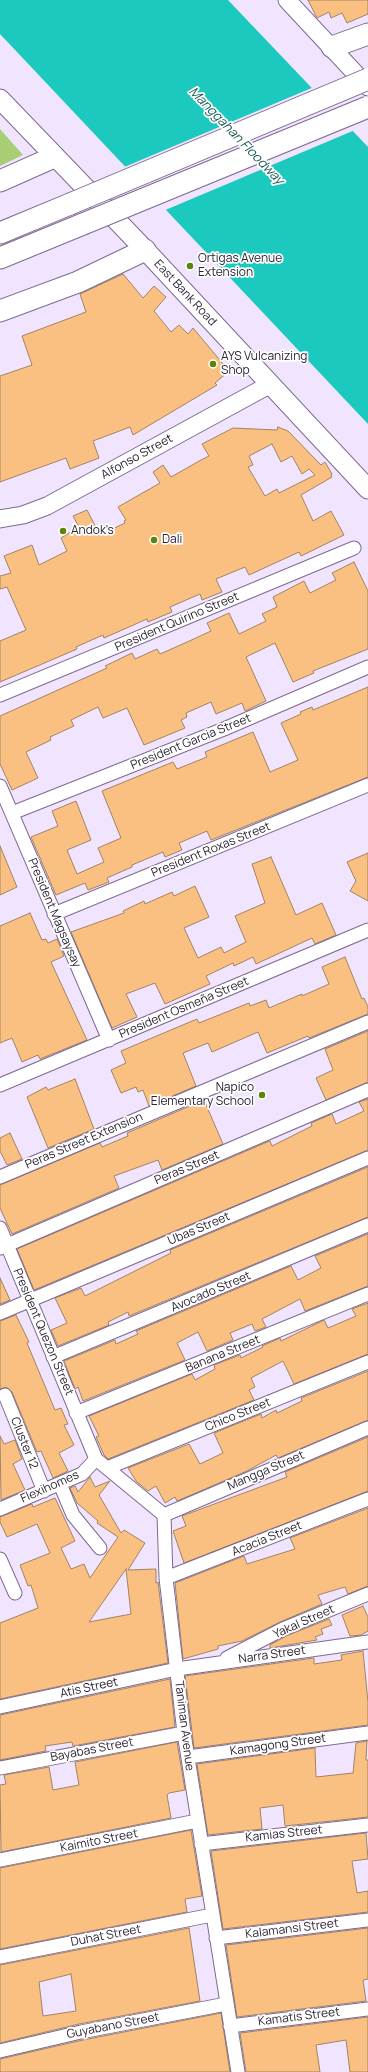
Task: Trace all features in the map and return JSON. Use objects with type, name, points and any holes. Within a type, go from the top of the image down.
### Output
[{"type":"main road","points":[[332,47],[368,34]]},
{"type":"main road","points":[[0,233],[368,79]]},
{"type":"main road","name":"East Bank Road","points":[[0,99],[54,157],[145,250],[269,385],[368,489]]},
{"type":"main road","points":[[0,258],[368,107]]},
{"type":"main road","points":[[0,181],[54,157]]},
{"type":"main road","points":[[0,311],[78,282],[145,250]]},
{"type":"street","points":[[287,0],[368,87]]},
{"type":"street","name":"Alfonso Street","points":[[0,519],[22,515],[47,506],[269,385]]},
{"type":"street","name":"President Quirino Street","points":[[0,695],[354,548]]},
{"type":"street","name":"President Garcia Street","points":[[12,813],[224,730],[368,667]]},
{"type":"street","name":"President Roxas Street","points":[[54,914],[368,785]]},
{"type":"street","name":"President Magsaysay","points":[[0,786],[109,1040]]},
{"type":"street","name":"President Osmeña Street","points":[[0,1085],[368,930]]},
{"type":"street","name":"Peras Street Extension","points":[[0,1176],[368,1022]]},
{"type":"street","name":"Peras Street","points":[[3,1247],[368,1090]]},
{"type":"street","name":"Ubas Street","points":[[0,1313],[368,1158]]},
{"type":"street","name":"Avocado Street","points":[[53,1357],[368,1226]]},
{"type":"street","name":"President Quezon Street","points":[[0,1228],[3,1247],[30,1300],[76,1413]]},
{"type":"street","name":"Banana Street","points":[[76,1413],[368,1294]]},
{"type":"street","name":"Chico Street","points":[[107,1468],[368,1362]]},
{"type":"street","name":"Cluster 12","points":[[5,1395],[44,1491]]},
{"type":"street","points":[[76,1413],[96,1459],[164,1514]]},
{"type":"street","name":"Mangga Street","points":[[164,1514],[368,1428]]},
{"type":"street","name":"Flexihomes","points":[[0,1509],[82,1474],[96,1459]]},
{"type":"street","points":[[60,1484],[73,1515],[100,1548]]},
{"type":"street","name":"Acacia Street","points":[[166,1578],[368,1499]]},
{"type":"street","name":"Taniman Avenue","points":[[164,1514],[166,1578],[184,1733],[238,2072]]},
{"type":"street","points":[[0,1559],[15,1593]]},
{"type":"street","name":"Yakal Street","points":[[219,1662],[283,1629],[368,1594]]},
{"type":"street","name":"Narra Street","points":[[177,1669],[368,1642]]},
{"type":"street","name":"Atis Street","points":[[0,1707],[177,1669]]},
{"type":"street","name":"Bayabas Street","points":[[0,1768],[184,1733]]},
{"type":"street","name":"Kamagong Street","points":[[188,1757],[368,1733]]},
{"type":"street","name":"Kaimito Street","points":[[0,1860],[198,1822]]},
{"type":"street","name":"Kamias Street","points":[[201,1844],[368,1825]]},
{"type":"street","name":"Duhat Street","points":[[0,1957],[212,1915]]},
{"type":"street","name":"Kalamansi Street","points":[[216,1938],[368,1920]]},
{"type":"street","name":"Guyabano Street","points":[[0,2050],[81,2032],[226,2004]]},
{"type":"street","name":"Kamatis Street","points":[[230,2026],[368,2009]]},
{"type":"shaded area","points":[[0,129],[23,155],[0,166]]},
{"type":"water","name":"Manggahan Floodway","points":[[0,0],[228,0],[368,147],[368,424],[0,34]]},
{"type":"pier","points":[[314,87],[355,130],[163,211],[122,168]]},
{"type":"building","points":[[308,0],[368,0],[368,14],[347,23],[342,13],[331,18],[329,12],[317,18]]},
{"type":"building","points":[[123,274],[143,298],[154,286],[166,297],[154,311],[171,332],[179,325],[188,334],[193,328],[229,371],[215,383],[217,385],[133,435],[130,427],[93,441],[99,458],[70,469],[66,458],[0,482],[0,376],[32,365],[22,336],[86,312],[80,294]]},
{"type":"building","points":[[278,427],[288,431],[321,465],[325,462],[332,474],[332,477],[301,495],[313,521],[331,511],[344,535],[301,556],[299,552],[249,575],[245,567],[216,579],[222,592],[202,600],[200,594],[170,607],[172,612],[148,622],[147,619],[104,638],[103,635],[76,647],[77,649],[0,682],[0,641],[26,630],[7,587],[0,589],[0,576],[11,573],[4,556],[32,545],[39,565],[67,551],[61,538],[79,527],[73,516],[87,510],[100,535],[125,523],[124,521],[126,520],[118,507],[160,483],[153,472],[163,465],[171,477],[209,456],[202,444],[233,428],[277,430]],"holes":[[[272,444],[281,462],[292,456],[302,474],[309,469],[315,475],[279,493],[277,489],[265,496],[248,467],[253,465],[249,456]]]},
{"type":"building","points":[[354,562],[368,591],[368,649],[313,671],[314,673],[293,682],[275,643],[246,657],[266,701],[245,711],[242,703],[216,714],[211,702],[186,713],[187,717],[181,720],[185,728],[144,745],[127,708],[103,718],[98,707],[71,720],[74,726],[50,737],[51,740],[26,752],[38,778],[12,790],[0,764],[0,716],[107,668],[105,666],[132,653],[135,659],[157,649],[160,654],[185,643],[211,631],[207,623],[229,613],[239,634],[266,621],[262,614],[277,607],[273,597],[304,581],[310,593],[336,580],[332,573]]},
{"type":"building","points":[[368,687],[368,777],[211,840],[207,831],[179,843],[182,850],[165,857],[163,852],[132,865],[132,867],[107,878],[109,882],[88,890],[85,883],[56,895],[31,837],[58,826],[52,811],[76,801],[91,840],[67,850],[77,874],[104,862],[98,848],[121,838],[102,791],[173,762],[177,769],[207,757],[205,752],[253,732],[270,772],[298,760],[281,723],[312,707],[313,710]]},
{"type":"building","points":[[0,846],[17,887],[0,895]]},
{"type":"building","points":[[368,853],[368,901],[350,891],[356,881],[347,862]]},
{"type":"building","points":[[271,857],[296,915],[322,903],[336,935],[315,944],[312,938],[256,964],[253,957],[234,966],[233,963],[206,976],[210,984],[165,1004],[155,983],[126,994],[137,1017],[112,1028],[71,932],[124,913],[123,911],[144,901],[145,904],[172,892],[174,896],[195,886],[209,917],[184,928],[198,958],[221,947],[224,953],[246,942],[235,916],[265,903],[252,864]]},
{"type":"building","points":[[30,913],[42,940],[46,939],[48,943],[57,939],[64,956],[51,962],[87,1040],[40,1059],[38,1055],[22,1062],[12,1038],[0,1043],[0,926]]},
{"type":"building","points":[[345,957],[362,999],[364,998],[368,1007],[368,1014],[267,1053],[258,1032],[212,1052],[208,1043],[183,1053],[196,1086],[149,1106],[143,1090],[138,1092],[136,1087],[121,1093],[111,1070],[126,1063],[121,1051],[197,1019],[199,1023],[249,1003],[250,1006],[266,1000],[269,1008],[302,994],[302,996],[329,984],[322,967]]},
{"type":"building","points":[[368,1031],[368,1082],[326,1100],[316,1078],[333,1070],[325,1049]]},
{"type":"building","points":[[75,1079],[94,1129],[48,1148],[27,1097],[46,1087],[48,1090]]},
{"type":"building","points":[[368,1099],[368,1150],[34,1290],[17,1249],[265,1143],[270,1141],[272,1146],[312,1126],[311,1123],[332,1114],[336,1124],[364,1111],[359,1102]]},
{"type":"building","points":[[204,1100],[223,1144],[162,1170],[158,1160],[114,1176],[119,1188],[12,1234],[0,1208],[0,1185],[100,1143],[102,1147],[128,1136],[127,1133]]},
{"type":"building","points":[[10,1133],[22,1159],[7,1165],[0,1151],[0,1138]]},
{"type":"building","points":[[368,1167],[368,1217],[129,1316],[128,1312],[108,1322],[109,1325],[58,1346],[51,1330],[67,1323],[55,1298],[81,1288],[85,1296],[171,1253],[170,1250]]},
{"type":"building","points":[[368,1234],[368,1286],[305,1311],[300,1299],[262,1319],[266,1327],[255,1331],[252,1324],[230,1333],[233,1340],[207,1351],[198,1332],[177,1343],[185,1360],[83,1401],[78,1387],[75,1389],[64,1361],[115,1340],[116,1344],[138,1334],[136,1331],[291,1266],[298,1280],[321,1268],[315,1256]]},
{"type":"building","points":[[0,1278],[10,1300],[0,1304]]},
{"type":"building","points":[[368,1303],[368,1354],[294,1384],[283,1361],[251,1378],[255,1387],[249,1390],[254,1400],[108,1459],[104,1455],[96,1437],[99,1436],[89,1416],[192,1374],[195,1380],[215,1369],[214,1365],[240,1355],[241,1358],[263,1347],[262,1346],[280,1338],[281,1341],[324,1320],[328,1328],[356,1316],[352,1309]]},
{"type":"building","points":[[16,1315],[29,1342],[27,1343],[55,1410],[61,1408],[68,1424],[64,1425],[74,1445],[59,1453],[68,1471],[53,1478],[41,1451],[37,1452],[12,1392],[6,1387],[0,1389],[0,1321]]},
{"type":"building","points":[[368,1371],[368,1420],[278,1458],[276,1455],[247,1471],[177,1501],[175,1497],[165,1503],[156,1486],[148,1491],[136,1481],[128,1468],[189,1444],[200,1464],[223,1453],[214,1433],[261,1414],[262,1418],[276,1410],[277,1413],[302,1401],[301,1398]]},
{"type":"building","points":[[0,1436],[4,1444],[15,1440],[22,1459],[13,1464],[25,1490],[1,1500]]},
{"type":"building","points":[[368,1437],[368,1491],[184,1563],[173,1531],[186,1526],[182,1516],[287,1477],[285,1472]]},
{"type":"building","points":[[90,1477],[95,1487],[110,1481],[99,1495],[121,1533],[124,1530],[145,1543],[128,1570],[156,1569],[156,1583],[158,1582],[168,1663],[0,1699],[0,1623],[38,1608],[31,1585],[28,1586],[20,1565],[50,1553],[37,1524],[7,1537],[0,1522],[0,1517],[32,1504],[33,1507],[55,1498],[75,1541],[61,1548],[71,1569],[84,1564],[90,1578],[118,1537],[97,1523],[98,1521],[77,1503],[70,1488],[75,1486],[78,1492]],"holes":[[[126,1569],[131,1614],[89,1622]]]},
{"type":"building","points":[[368,1508],[368,1586],[348,1594],[345,1587],[318,1595],[322,1604],[280,1622],[242,1641],[218,1646],[218,1649],[183,1659],[175,1583],[244,1556],[247,1564],[295,1549],[290,1538]]},
{"type":"building","points":[[363,1606],[368,1617],[368,1631],[361,1635],[350,1636],[342,1615]]},
{"type":"building","points":[[329,1619],[332,1625],[321,1629],[323,1634],[315,1637],[317,1640],[270,1648],[270,1645],[286,1636]]},
{"type":"building","points":[[363,1651],[368,1702],[368,1725],[194,1748],[185,1676],[314,1658],[314,1664],[342,1660],[341,1655]]},
{"type":"building","points":[[170,1679],[175,1727],[73,1746],[72,1742],[45,1746],[46,1751],[0,1760],[0,1715]]},
{"type":"building","points":[[367,1741],[366,1760],[368,1760],[368,1817],[285,1826],[283,1805],[260,1808],[262,1829],[208,1835],[197,1764],[315,1748],[316,1777],[353,1773],[356,1743]]},
{"type":"building","points":[[177,1742],[185,1790],[169,1793],[167,1795],[171,1818],[1,1852],[0,1785],[6,1784],[4,1775],[49,1767],[53,1790],[79,1785],[75,1762]]},
{"type":"building","points":[[191,1830],[202,1896],[185,1899],[187,1912],[0,1949],[0,1868]]},
{"type":"building","points":[[366,1833],[368,1859],[352,1861],[357,1893],[368,1891],[368,1912],[223,1929],[211,1851]]},
{"type":"building","points":[[189,1928],[200,2001],[79,2024],[0,2043],[0,1965]],"holes":[[[71,1974],[76,2011],[43,2016],[39,1982]]]},
{"type":"building","points":[[368,1928],[368,1979],[363,1980],[366,2001],[237,2017],[226,1945]]},
{"type":"building","points":[[221,2013],[230,2072],[0,2072],[0,2059],[83,2040]]},
{"type":"building","points":[[368,2017],[368,2072],[350,2072],[346,2040],[316,2045],[320,2072],[246,2072],[240,2033]]},
{"type":"place","name":"Ortigas Avenue Extension","points":[[190,266]]},
{"type":"place","name":"AYS Vulcanizing Shop","points":[[213,364]]},
{"type":"place","name":"Andok's","points":[[63,531]]},
{"type":"place","name":"Dali","points":[[154,540]]},
{"type":"place","name":"Napico Elementary School","points":[[262,1095]]}]
